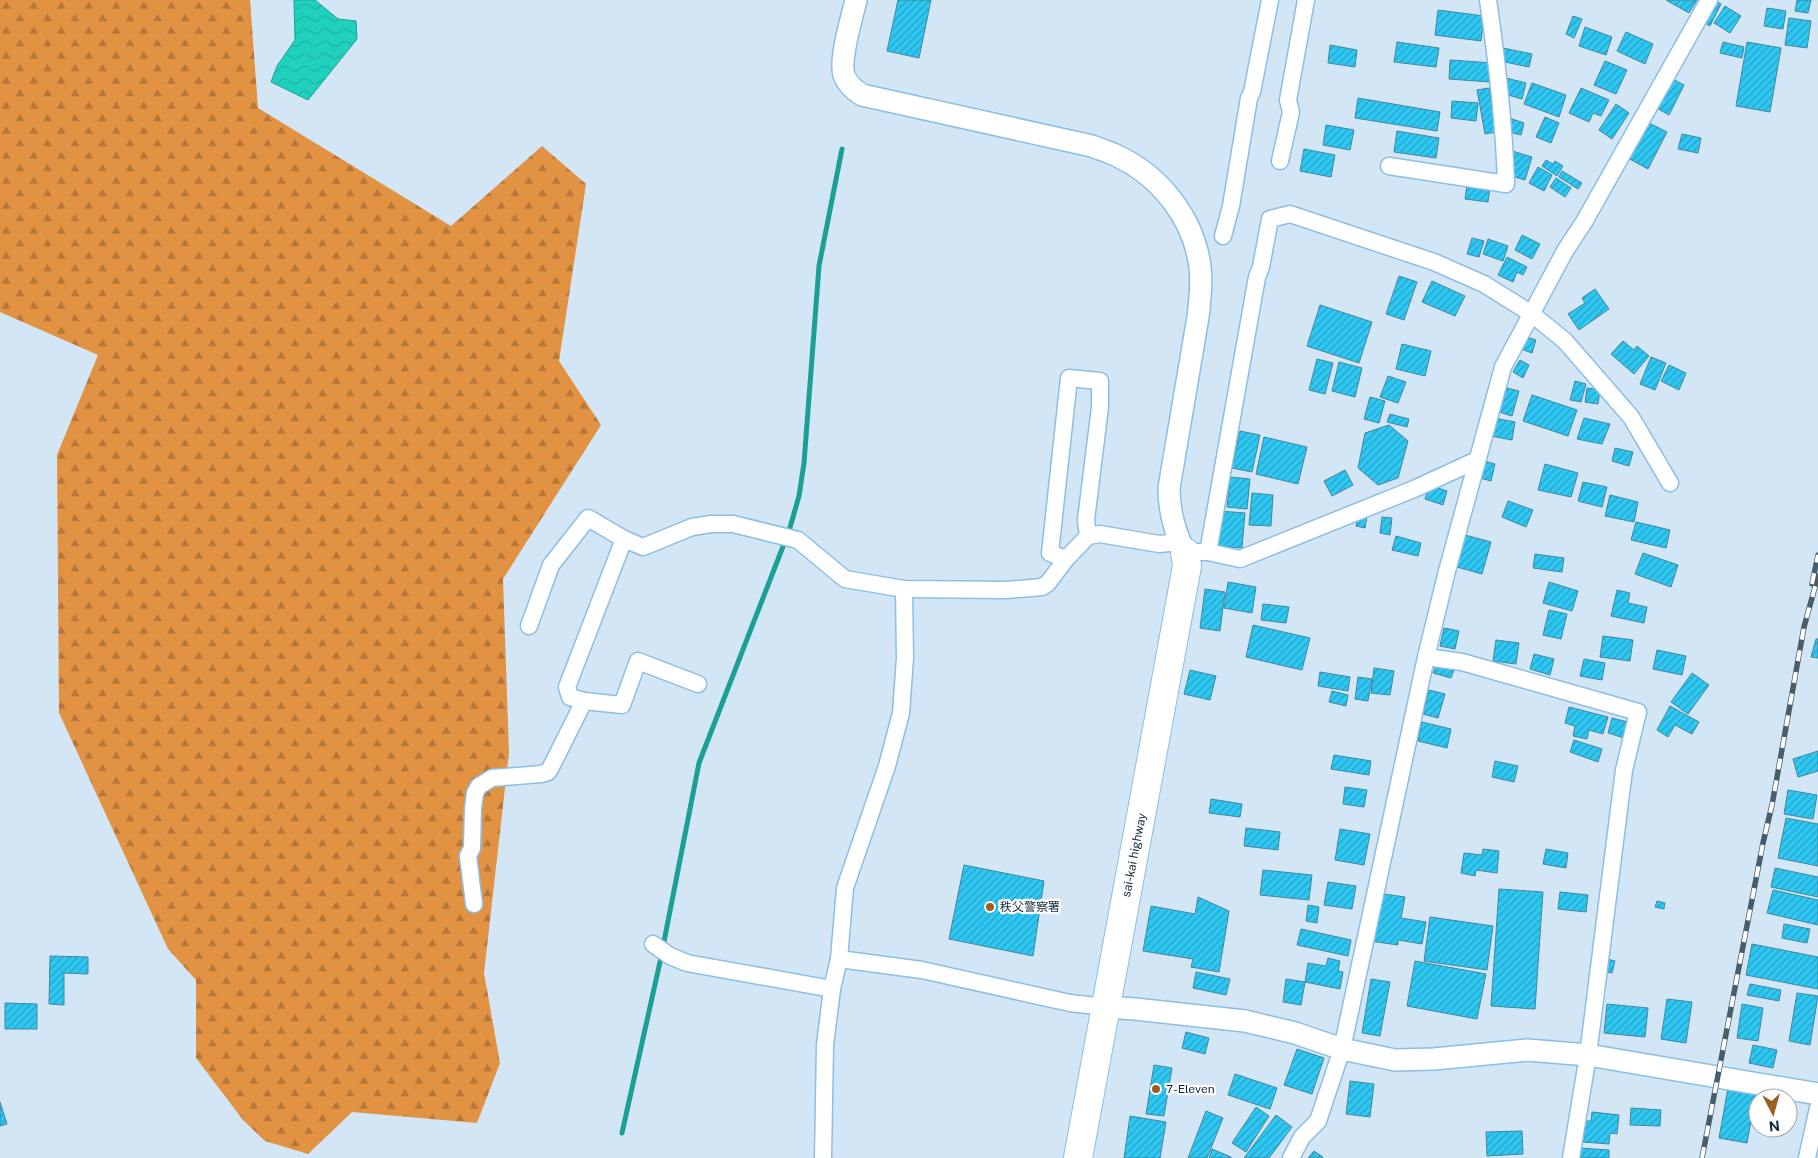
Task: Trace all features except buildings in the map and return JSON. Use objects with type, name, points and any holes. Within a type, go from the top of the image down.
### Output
[{"type":"highway","name":"sai-kai highway","points":[[1078,1158],[1191,548]]},
{"type":"street","points":[[856,0],[842,65],[844,76],[852,88],[862,95],[1092,146],[1114,154],[1136,167],[1157,183],[1174,201],[1187,223],[1195,243],[1200,267],[1201,292],[1197,326],[1169,488],[1171,513],[1191,548]]},
{"type":"street","points":[[1223,236],[1231,206],[1246,115],[1270,0]]},
{"type":"street","points":[[1280,161],[1291,112],[1288,100],[1306,0]]},
{"type":"street","points":[[1390,166],[1506,184],[1505,144],[1488,0]]},
{"type":"street","points":[[1291,1158],[1302,1137],[1318,1121],[1342,1049],[1426,657],[1503,367],[1565,251],[1584,222],[1709,0]]},
{"type":"street","points":[[1191,548],[1257,277],[1262,267],[1270,220],[1290,214],[1434,262],[1484,284],[1532,314],[1565,341],[1631,417],[1670,483]]},
{"type":"street","points":[[1066,559],[1050,553],[1069,378],[1100,381],[1100,407],[1086,520],[1088,536]]},
{"type":"street","points":[[529,626],[551,564],[588,518],[624,539],[643,546],[692,528],[711,524],[733,524],[798,540],[845,579],[904,589],[1006,590],[1042,587],[1053,579],[1066,559],[1082,540],[1088,536],[1100,534],[1191,548],[1240,559],[1414,489],[1477,460]]},
{"type":"street","points":[[624,539],[567,687],[570,697],[584,701],[622,705],[638,661],[698,684]]},
{"type":"street","points":[[823,1158],[825,1045],[832,989],[839,959],[845,888],[887,766],[901,713],[905,658],[904,589]]},
{"type":"street","points":[[1426,657],[1462,662],[1638,712],[1624,770],[1588,1054],[1571,1158]]},
{"type":"street","points":[[474,904],[468,856],[472,848],[475,793],[479,786],[492,778],[548,772],[584,701]]},
{"type":"street","points":[[653,944],[670,956],[687,963],[832,989]]},
{"type":"street","points":[[839,959],[922,970],[1070,1003],[1135,1008],[1245,1021],[1295,1033],[1342,1049],[1395,1060],[1434,1059],[1528,1050],[1588,1054],[1818,1094]]},
{"type":"street","points":[[1807,1158],[1818,1108]]},
{"type":"green space","points":[[0,0],[250,0],[258,108],[451,226],[542,146],[586,184],[559,361],[601,425],[503,579],[509,753],[484,973],[500,1063],[477,1123],[352,1112],[308,1154],[265,1141],[243,1120],[196,1058],[196,980],[168,949],[59,713],[57,455],[98,355],[0,312]]},
{"type":"water","points":[[294,0],[315,0],[338,19],[356,21],[357,39],[308,100],[271,82],[277,66],[295,40]]},
{"type":"waterway","points":[[622,1133],[660,962],[699,763],[789,531],[799,496],[804,463],[819,266],[842,149]]},
{"type":"railway","points":[[1812,584],[1818,555]]},
{"type":"railway","points":[[1702,1158],[1772,805],[1804,627],[1818,576]]},
{"type":"place","name":"秩父警察署","points":[[990,907]]},
{"type":"place","name":"7-Eleven","points":[[1156,1089]]}]
